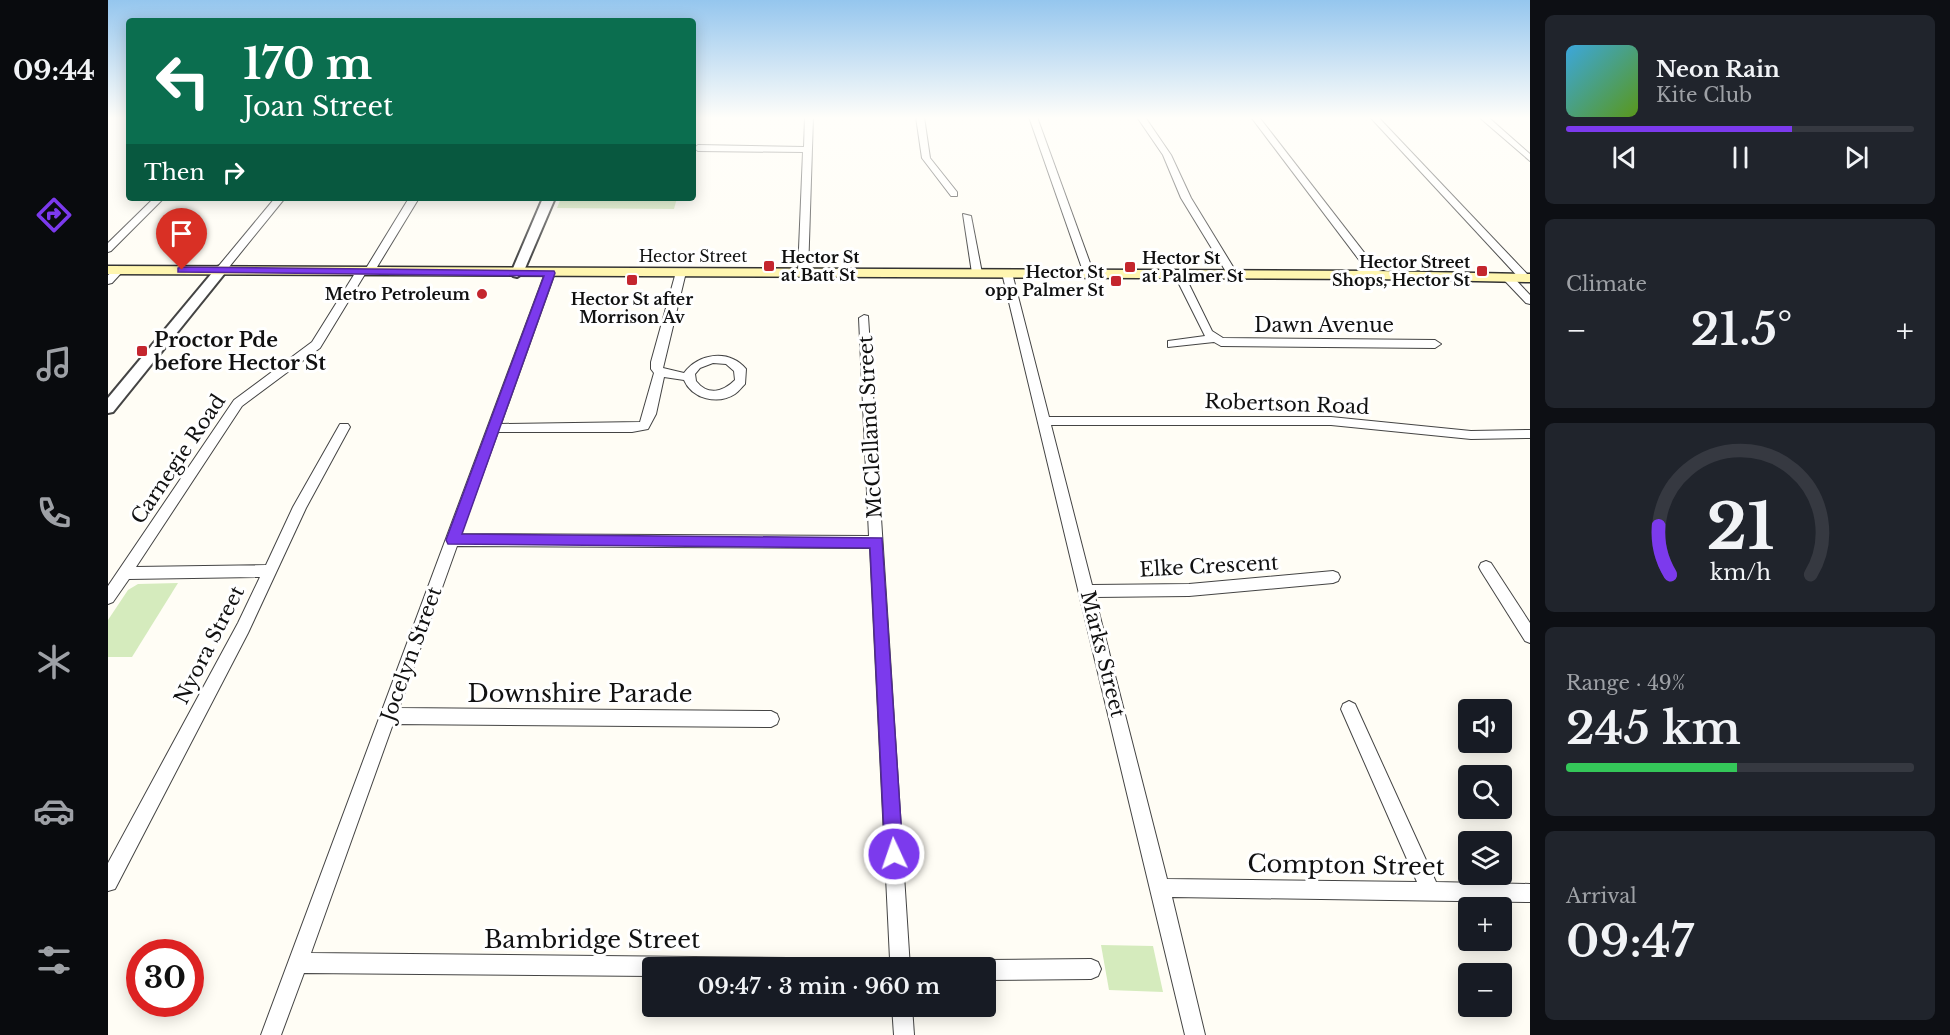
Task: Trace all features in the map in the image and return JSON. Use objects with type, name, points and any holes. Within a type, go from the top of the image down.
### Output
[{"type":"main road","name":"Hector Street","points":[[114,270],[1233,274],[1528,278]]},
{"type":"street","points":[[803,273],[807,165]]},
{"type":"street","points":[[932,165],[954,194]]},
{"type":"street","points":[[1050,165],[1089,274]]},
{"type":"street","points":[[1171,165],[1181,189],[1233,274]]},
{"type":"street","points":[[1292,165],[1376,275]]},
{"type":"street","points":[[1420,165],[1528,278]]},
{"type":"street","points":[[108,249],[156,201]]},
{"type":"street","points":[[108,408],[278,201]]},
{"type":"street","name":"Carnegie Road","points":[[108,598],[238,403],[315,345],[412,201]]},
{"type":"street","points":[[517,273],[548,201]]},
{"type":"street","points":[[966,216],[977,273]]},
{"type":"street","points":[[108,280],[114,270]]},
{"type":"street","points":[[660,374],[657,362],[681,272]]},
{"type":"street","name":"Jocelyn Street","points":[[271,1035],[550,273]]},
{"type":"street","name":"Marks Street","points":[[1007,273],[1195,1035]]},
{"type":"street","points":[[1179,274],[1213,339]]},
{"type":"street","points":[[1509,279],[1530,301]]},
{"type":"street","name":"McClelland Street","points":[[864,318],[899,957]]},
{"type":"street","name":"Dawn Avenue","points":[[1172,344],[1213,339],[1227,343],[1435,344]]},
{"type":"street","points":[[660,374],[688,377]]},
{"type":"street","points":[[494,428],[640,427],[648,421],[654,385],[660,374]]},
{"type":"street","name":"Robertson Road","points":[[1044,421],[1330,422],[1471,435],[1530,434]]},
{"type":"street","name":"Nyora Street","points":[[108,882],[243,628],[300,507],[344,427]]},
{"type":"street","points":[[453,540],[877,542]]},
{"type":"street","points":[[1486,567],[1530,636]]},
{"type":"street","points":[[125,573],[269,571]]},
{"type":"street","name":"Elke Crescent","points":[[1087,591],[1189,590],[1333,577]]},
{"type":"street","points":[[1349,709],[1431,892]]},
{"type":"street","name":"Downshire Parade","points":[[388,716],[771,719]]},
{"type":"street","name":"Compton Street","points":[[1160,888],[1530,893]]},
{"type":"street","name":"Bambridge Street","points":[[297,963],[642,966]]},
{"type":"street","points":[[996,970],[1091,969]]},
{"type":"street","points":[[903,1017],[904,1035]]},
{"type":"green space","points":[[560,201],[676,201],[674,209],[557,208]]},
{"type":"green space","points":[[178,583],[132,657],[108,657],[108,620],[128,590],[138,584]]},
{"type":"green space","points":[[1101,945],[1153,946],[1163,992],[1109,990]]},
{"type":"place","name":"Hector St at Batt St","points":[[769,266]]},
{"type":"place","name":"Hector St at Palmer St","points":[[1130,267]]},
{"type":"place","name":"Hector Street Shops, Hector St","points":[[1482,271]]},
{"type":"place","name":"Hector St after Morrison Av","points":[[632,280]]},
{"type":"place","name":"Hector St opp Palmer St","points":[[1116,281]]},
{"type":"place","name":"Metro Petroleum","points":[[482,294]]},
{"type":"place","name":"Proctor Pde before Hector St","points":[[142,351]]},
{"type":"route","points":[[182,270],[550,273],[453,540],[877,542],[894,854]]}]
